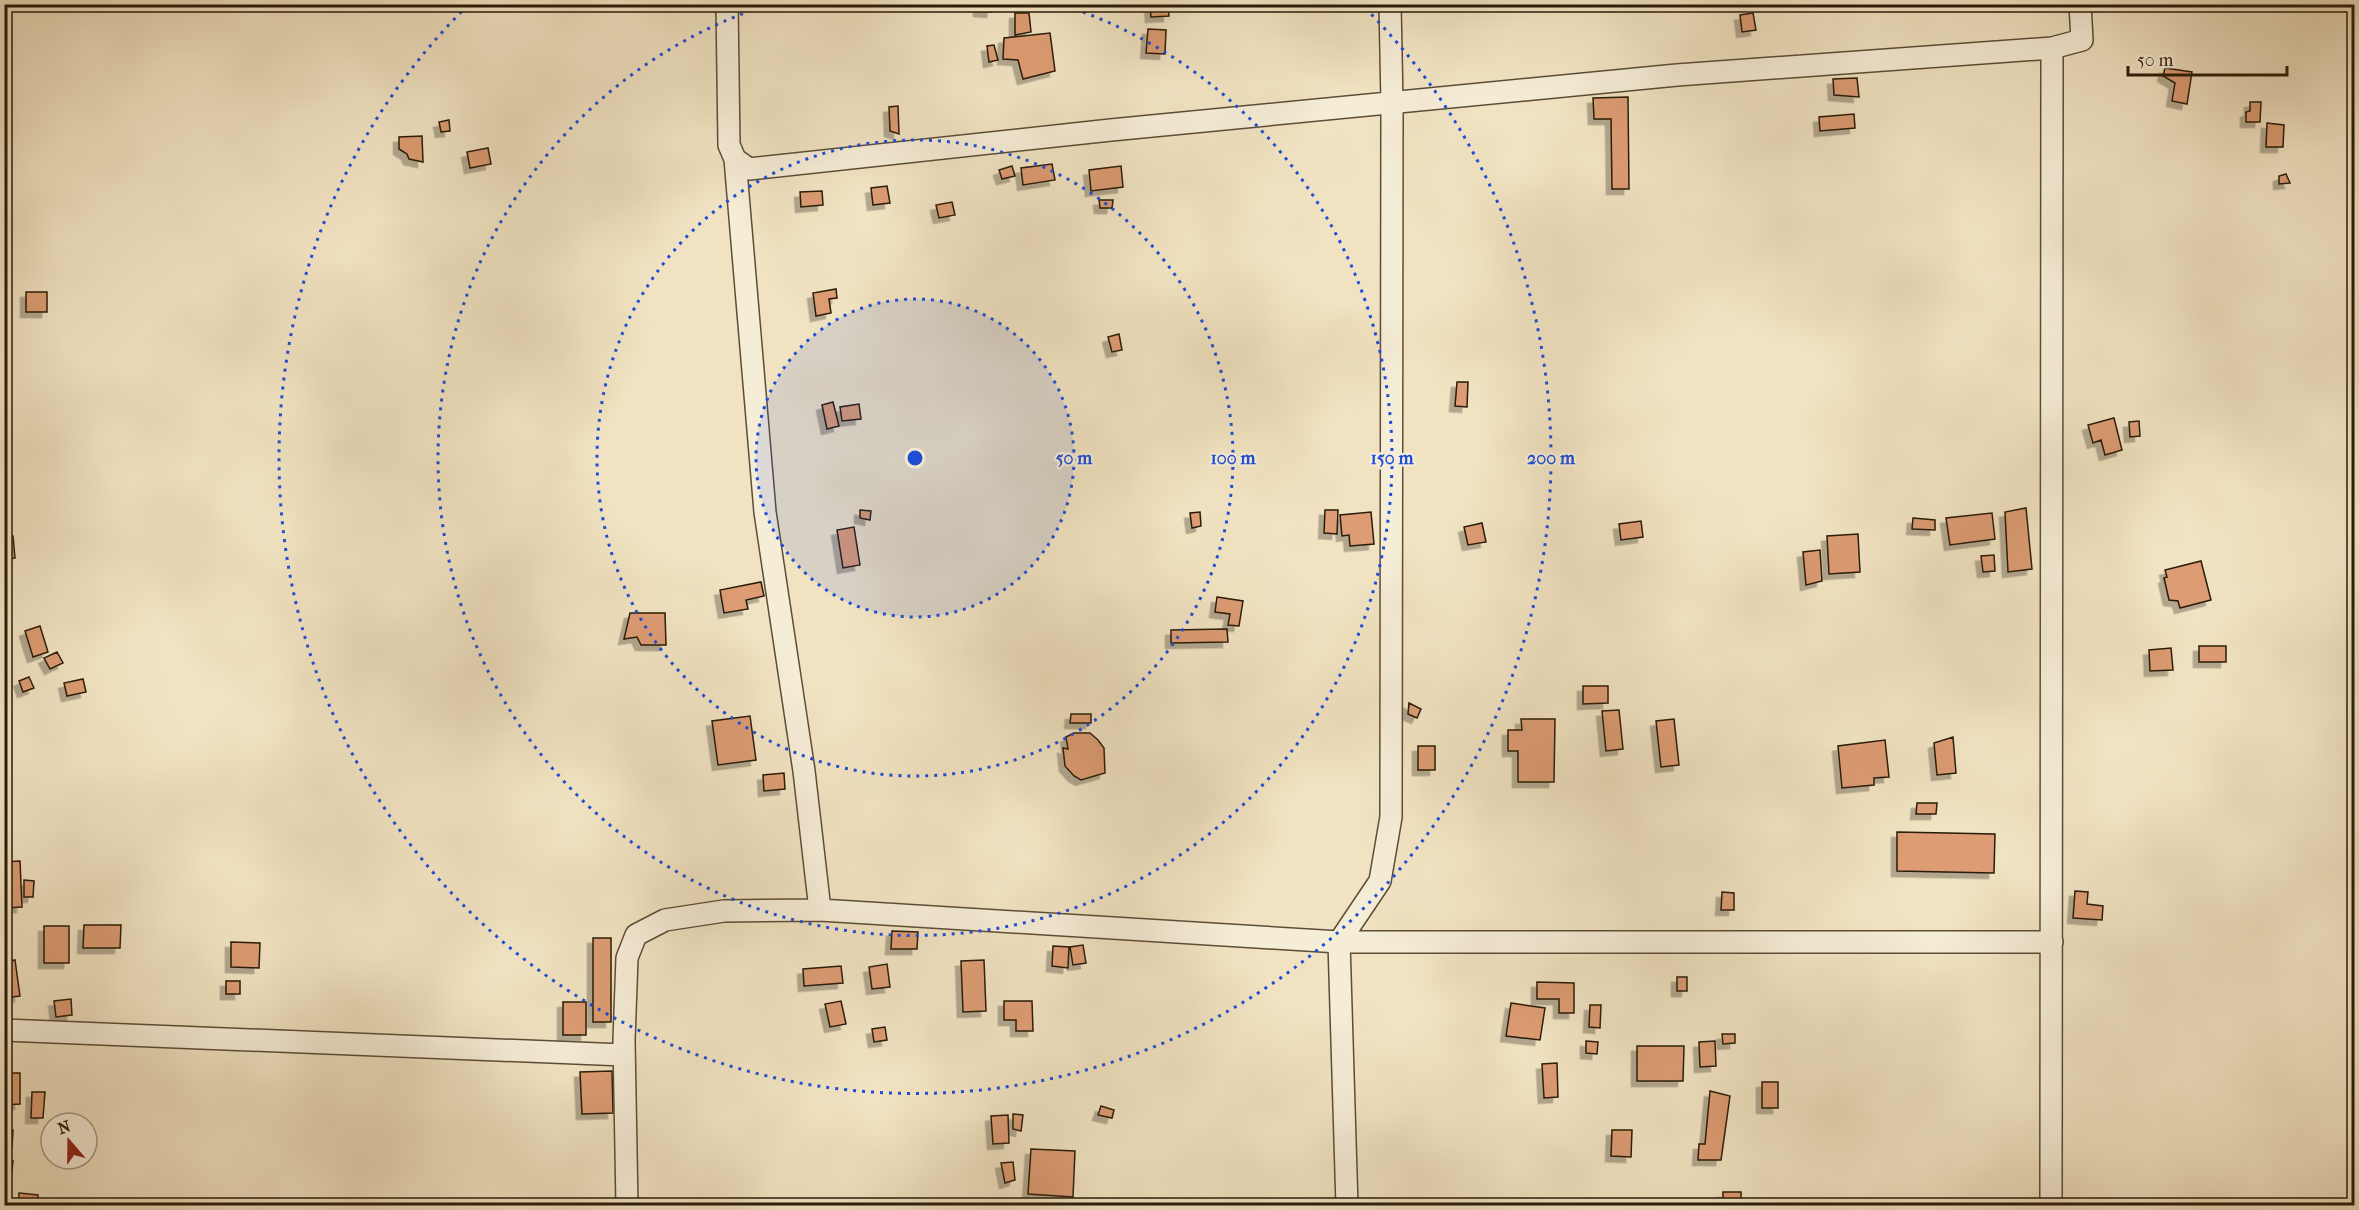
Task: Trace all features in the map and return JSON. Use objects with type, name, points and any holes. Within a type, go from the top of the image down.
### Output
[{"type":"street","points":[[727,4],[729,145],[735,159],[765,512],[804,771],[820,910]]},
{"type":"street","points":[[1347,1206],[1339,942],[1380,881],[1391,817],[1392,104],[1390,4]]},
{"type":"street","points":[[735,159],[749,169],[1122,129],[1677,75],[2052,48],[2082,40],[2079,4]]},
{"type":"street","points":[[2051,1206],[2052,48]]},
{"type":"street","points":[[627,1206],[624,1055],[627,958],[636,935],[665,920],[724,911],[820,910],[1339,942],[2052,942]]},
{"type":"street","points":[[4,1030],[624,1055]]},
{"type":"building","points":[[979,4],[993,4],[992,12],[979,11]]},
{"type":"building","points":[[1150,4],[1168,4],[1169,16],[1151,17]]},
{"type":"building","points":[[1015,13],[1029,13],[1031,32],[1015,35]]},
{"type":"building","points":[[1753,13],[1756,30],[1742,32],[1740,15]]},
{"type":"building","points":[[1148,29],[1166,30],[1165,54],[1146,53]]},
{"type":"building","points":[[1050,33],[1055,71],[1023,79],[1018,60],[1003,59],[1004,38]]},
{"type":"building","points":[[994,45],[998,60],[989,62],[987,46]]},
{"type":"building","points":[[2165,68],[2192,72],[2187,104],[2172,101],[2175,83],[2163,76]]},
{"type":"building","points":[[1857,78],[1859,97],[1834,95],[1833,79]]},
{"type":"building","points":[[1628,97],[1629,189],[1612,189],[1611,119],[1594,119],[1593,98]]},
{"type":"building","points":[[2250,102],[2261,102],[2260,122],[2246,122],[2246,112],[2250,111]]},
{"type":"building","points":[[898,106],[899,134],[890,131],[889,107]]},
{"type":"building","points":[[1854,114],[1855,128],[1820,131],[1819,117]]},
{"type":"building","points":[[449,120],[450,131],[441,132],[439,122]]},
{"type":"building","points":[[2267,123],[2284,125],[2283,147],[2266,147]]},
{"type":"building","points":[[422,136],[423,162],[409,159],[407,154],[399,149],[399,137]]},
{"type":"building","points":[[488,148],[491,164],[470,168],[467,152]]},
{"type":"building","points":[[1052,164],[1055,180],[1023,185],[1021,168]]},
{"type":"building","points":[[1012,166],[1015,176],[1002,179],[999,170]]},
{"type":"building","points":[[1121,166],[1123,187],[1091,191],[1089,170]]},
{"type":"building","points":[[2286,174],[2290,183],[2279,184],[2279,176]]},
{"type":"building","points":[[887,186],[890,203],[873,205],[871,188]]},
{"type":"building","points":[[822,191],[823,205],[801,207],[800,192]]},
{"type":"building","points":[[1099,200],[1113,200],[1112,208],[1100,208]]},
{"type":"building","points":[[952,202],[955,215],[939,218],[936,205]]},
{"type":"building","points":[[836,289],[837,298],[829,299],[831,313],[816,316],[813,293]]},
{"type":"building","points":[[26,292],[47,292],[47,312],[26,312]]},
{"type":"building","points":[[1119,334],[1122,350],[1112,352],[1108,337]]},
{"type":"building","points":[[1457,382],[1468,382],[1467,407],[1455,406]]},
{"type":"building","points":[[833,402],[839,426],[827,429],[822,405]]},
{"type":"building","points":[[859,404],[861,419],[842,421],[840,407]]},
{"type":"building","points":[[2114,418],[2122,450],[2105,455],[2101,440],[2093,443],[2088,425]]},
{"type":"building","points":[[2139,421],[2140,436],[2130,437],[2129,422]]},
{"type":"building","points":[[2026,508],[2032,569],[2008,572],[2005,512]]},
{"type":"building","points":[[860,510],[871,511],[870,520],[860,518]]},
{"type":"building","points":[[1325,510],[1338,510],[1337,534],[1324,533]]},
{"type":"building","points":[[1200,512],[1201,526],[1192,528],[1190,513]]},
{"type":"building","points":[[1371,512],[1374,544],[1350,546],[1349,535],[1342,536],[1340,515]]},
{"type":"building","points":[[1992,513],[1995,539],[1950,545],[1946,518]]},
{"type":"building","points":[[1913,518],[1935,520],[1935,530],[1912,529]]},
{"type":"building","points":[[1641,521],[1643,537],[1621,540],[1619,524]]},
{"type":"building","points":[[1482,523],[1486,542],[1468,545],[1464,527]]},
{"type":"building","points":[[854,527],[860,565],[843,568],[837,530]]},
{"type":"building","points":[[1858,534],[1860,572],[1829,574],[1827,536]]},
{"type":"building","points":[[13,536],[15,558],[4,559],[4,537]]},
{"type":"building","points":[[1820,550],[1822,581],[1806,585],[1803,552]]},
{"type":"building","points":[[1994,555],[1995,571],[1983,572],[1981,556]]},
{"type":"building","points":[[2201,561],[2211,600],[2180,608],[2178,601],[2169,600],[2164,578],[2167,577],[2165,570]]},
{"type":"building","points":[[761,582],[764,596],[746,600],[748,609],[724,613],[720,590]]},
{"type":"building","points":[[1217,597],[1243,601],[1239,626],[1228,625],[1230,614],[1215,612]]},
{"type":"building","points":[[630,613],[665,613],[666,645],[641,645],[637,637],[624,639]]},
{"type":"building","points":[[40,626],[48,652],[33,657],[25,631]]},
{"type":"building","points":[[1227,629],[1228,642],[1171,643],[1171,630]]},
{"type":"building","points":[[2199,646],[2226,646],[2226,662],[2199,662]]},
{"type":"building","points":[[2171,648],[2173,670],[2150,671],[2149,650]]},
{"type":"building","points":[[57,652],[63,663],[50,669],[44,658]]},
{"type":"building","points":[[29,677],[34,688],[23,692],[19,681]]},
{"type":"building","points":[[83,679],[86,692],[67,696],[64,683]]},
{"type":"building","points":[[1583,686],[1608,686],[1608,703],[1583,704]]},
{"type":"building","points":[[1409,703],[1421,709],[1417,718],[1408,714]]},
{"type":"building","points":[[1619,710],[1623,749],[1606,751],[1602,711]]},
{"type":"building","points":[[1071,714],[1091,714],[1091,723],[1070,723]]},
{"type":"building","points":[[750,716],[756,760],[718,765],[712,721]]},
{"type":"building","points":[[1521,719],[1555,719],[1554,782],[1518,782],[1518,751],[1508,751],[1508,730],[1522,730]]},
{"type":"building","points":[[1674,719],[1679,765],[1661,767],[1656,721]]},
{"type":"building","points":[[1074,733],[1090,733],[1098,740],[1104,748],[1105,773],[1081,780],[1065,766],[1063,748],[1068,749],[1066,737]]},
{"type":"building","points":[[1953,737],[1956,773],[1937,775],[1934,743]]},
{"type":"building","points":[[1885,740],[1889,777],[1874,778],[1874,785],[1842,788],[1838,746]]},
{"type":"building","points":[[1418,746],[1435,746],[1435,770],[1418,770]]},
{"type":"building","points":[[784,773],[785,789],[764,791],[763,775]]},
{"type":"building","points":[[1917,803],[1937,803],[1936,814],[1916,814]]},
{"type":"building","points":[[1897,832],[1995,834],[1994,873],[1897,871]]},
{"type":"building","points":[[20,861],[22,907],[4,908],[4,862]]},
{"type":"building","points":[[24,880],[34,881],[33,897],[24,897]]},
{"type":"building","points":[[2075,891],[2088,892],[2087,904],[2103,906],[2102,920],[2073,918]]},
{"type":"building","points":[[1722,892],[1734,893],[1734,910],[1721,910]]},
{"type":"building","points":[[84,925],[121,925],[120,948],[83,948]]},
{"type":"building","points":[[44,926],[69,926],[69,963],[44,963]]},
{"type":"building","points":[[892,931],[918,932],[917,949],[891,949]]},
{"type":"building","points":[[593,938],[611,938],[611,1022],[593,1022]]},
{"type":"building","points":[[231,942],[260,943],[259,968],[231,967]]},
{"type":"building","points":[[1083,945],[1086,963],[1073,965],[1070,947]]},
{"type":"building","points":[[1053,946],[1069,947],[1068,968],[1052,966]]},
{"type":"building","points":[[15,960],[20,996],[4,998],[4,962]]},
{"type":"building","points":[[984,960],[986,1011],[963,1012],[961,961]]},
{"type":"building","points":[[887,964],[890,987],[872,989],[869,967]]},
{"type":"building","points":[[841,966],[843,983],[804,986],[803,969]]},
{"type":"building","points":[[1677,977],[1687,977],[1687,991],[1677,991]]},
{"type":"building","points":[[226,981],[240,981],[240,994],[226,994]]},
{"type":"building","points":[[1537,982],[1574,983],[1574,1013],[1559,1013],[1559,999],[1537,999]]},
{"type":"building","points":[[71,999],[72,1015],[56,1017],[54,1001]]},
{"type":"building","points":[[841,1001],[846,1024],[830,1027],[825,1004]]},
{"type":"building","points":[[1004,1001],[1032,1001],[1033,1031],[1016,1031],[1016,1020],[1004,1020]]},
{"type":"building","points":[[563,1002],[586,1002],[586,1035],[563,1035]]},
{"type":"building","points":[[1511,1003],[1545,1008],[1540,1040],[1506,1036]]},
{"type":"building","points":[[1590,1005],[1601,1005],[1600,1028],[1589,1027]]},
{"type":"building","points":[[885,1027],[887,1040],[874,1042],[872,1029]]},
{"type":"building","points":[[1722,1034],[1735,1034],[1735,1043],[1723,1044]]},
{"type":"building","points":[[1586,1041],[1598,1042],[1597,1054],[1586,1053]]},
{"type":"building","points":[[1715,1041],[1716,1066],[1700,1067],[1699,1042]]},
{"type":"building","points":[[1637,1046],[1684,1046],[1683,1081],[1637,1081]]},
{"type":"building","points":[[1557,1063],[1558,1097],[1544,1098],[1542,1064]]},
{"type":"building","points":[[612,1071],[613,1113],[582,1114],[580,1072]]},
{"type":"building","points":[[4,1073],[20,1073],[20,1104],[4,1105]]},
{"type":"building","points":[[1762,1082],[1778,1082],[1778,1108],[1762,1108]]},
{"type":"building","points":[[1710,1091],[1730,1096],[1721,1160],[1698,1160],[1699,1144],[1705,1144]]},
{"type":"building","points":[[32,1092],[45,1092],[44,1111],[39,1111],[39,1118],[31,1118]]},
{"type":"building","points":[[1101,1106],[1114,1110],[1112,1118],[1098,1115]]},
{"type":"building","points":[[1013,1114],[1023,1115],[1021,1131],[1013,1129]]},
{"type":"building","points":[[1008,1115],[1009,1143],[993,1144],[991,1116]]},
{"type":"building","points":[[4,1129],[13,1130],[12,1148],[4,1147]]},
{"type":"building","points":[[1612,1130],[1632,1130],[1631,1157],[1611,1156]]},
{"type":"building","points":[[1031,1149],[1075,1151],[1073,1197],[1028,1194]]},
{"type":"building","points":[[4,1160],[13,1161],[11,1181],[4,1180]]},
{"type":"building","points":[[1013,1162],[1015,1180],[1005,1183],[1001,1163]]},
{"type":"building","points":[[1723,1192],[1741,1192],[1741,1206],[1723,1206]]},
{"type":"building","points":[[19,1193],[38,1195],[37,1206],[18,1206]]}]
